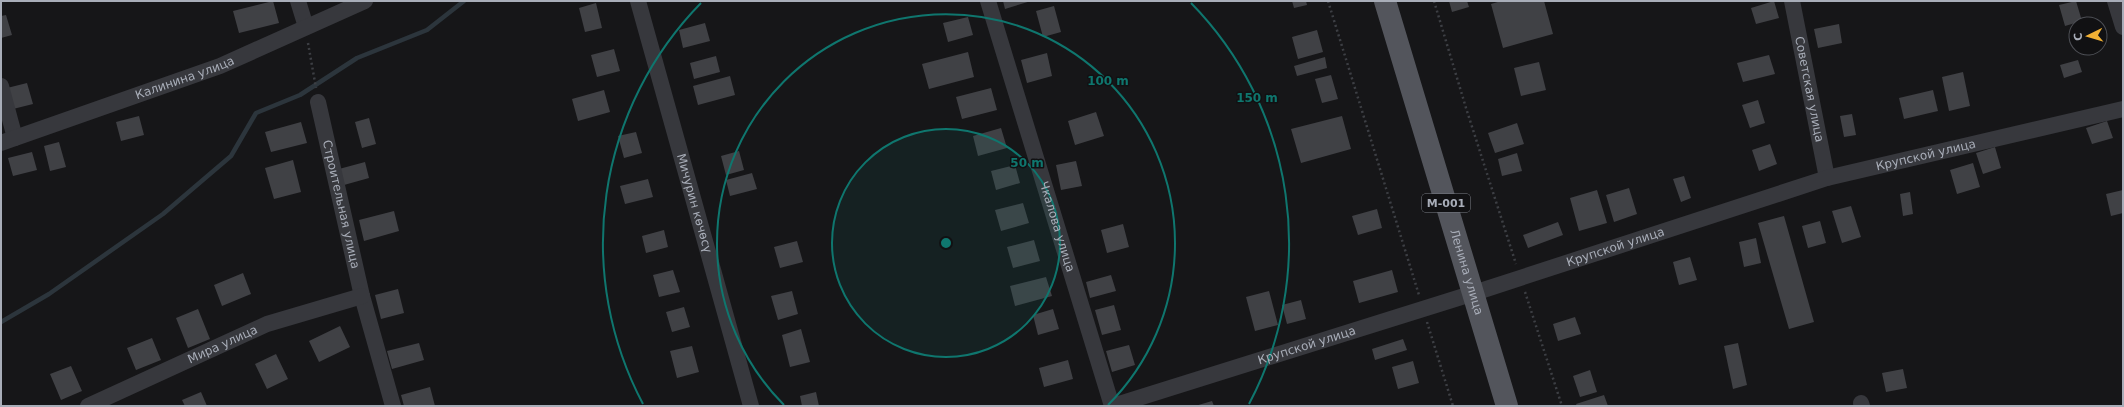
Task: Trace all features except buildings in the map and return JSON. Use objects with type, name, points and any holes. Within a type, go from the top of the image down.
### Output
[{"type":"main road","name":"Ленина улица","points":[[1385,1],[1507,406]]},
{"type":"street","points":[[298,1],[306,27]]},
{"type":"street","name":"Калинина улица","points":[[8,140],[220,66],[365,1]]},
{"type":"street","name":"Мичурин көчөсү","points":[[638,1],[751,406]]},
{"type":"street","name":"Чкалова улица","points":[[988,1],[1112,406]]},
{"type":"street","name":"Советская улица","points":[[1792,1],[1827,178]]},
{"type":"street","points":[[2115,1],[2123,26]]},
{"type":"street","points":[[1,86],[8,140]]},
{"type":"street","name":"Строительная улица","points":[[318,102],[362,296],[393,406]]},
{"type":"street","name":"Крупской улица","points":[[1112,406],[1474,293],[1827,178],[2123,109]]},
{"type":"street","name":"Мира улица","points":[[88,406],[267,324],[362,296]]},
{"type":"path","points":[[1328,1],[1453,406]]},
{"type":"path","points":[[1434,1],[1466,108],[1562,406]]},
{"type":"path","points":[[306,27],[318,102]]},
{"type":"waterway","points":[[1,322],[49,294],[163,214],[231,156],[256,113],[300,95],[357,58],[427,30],[464,1]]}]
